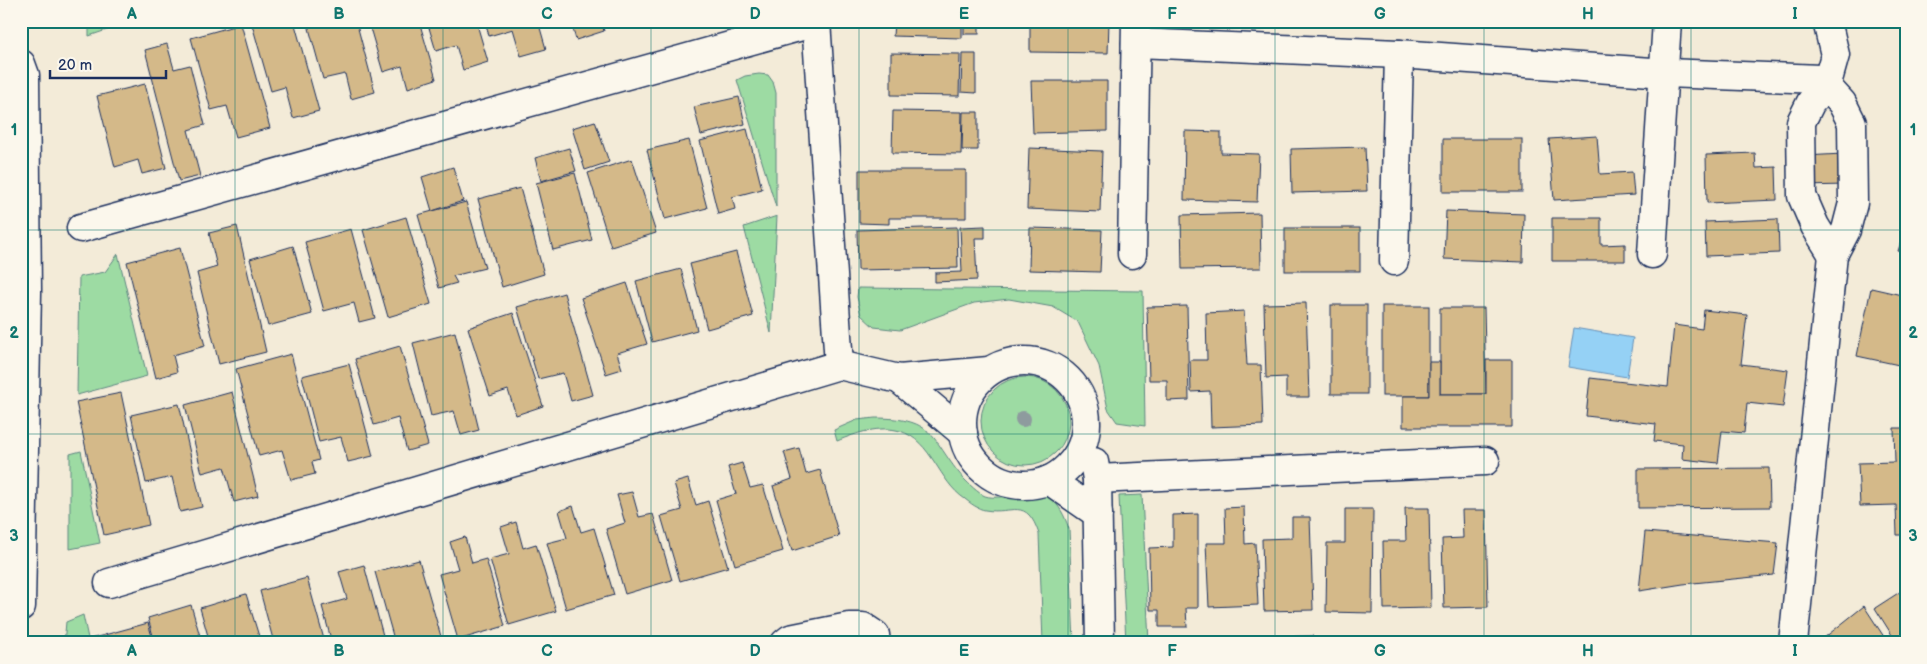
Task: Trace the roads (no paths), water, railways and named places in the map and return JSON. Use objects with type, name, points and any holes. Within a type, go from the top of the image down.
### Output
[{"type":"street","points":[[1652,254],[1666,72],[1667,21]]},
{"type":"street","points":[[1827,21],[1835,55],[1826,86],[1811,102],[1801,122],[1802,196],[1815,226],[1834,255]]},
{"type":"street","points":[[81,228],[816,22],[839,365]]},
{"type":"street","points":[[1132,254],[1136,32],[1398,54],[1666,72],[1820,79],[1842,103],[1852,123],[1854,203],[1846,230],[1834,255],[1793,643]]},
{"type":"street","points":[[1394,260],[1398,54]]},
{"type":"street","points":[[21,64],[26,75],[21,606]]},
{"type":"street","points":[[1086,425],[1083,442],[1076,458],[1064,471],[1049,480],[1031,485],[1012,484],[995,478],[980,466],[969,451],[963,433],[963,416],[967,398],[976,383],[989,371],[1006,363],[1026,360],[1045,364],[1063,373],[1076,388],[1084,406],[1097,479],[1100,643]]},
{"type":"street","points":[[109,583],[839,365],[899,379],[989,371]]},
{"type":"street","points":[[899,379],[963,433]]},
{"type":"street","points":[[1097,479],[1486,461]]},
{"type":"street","points":[[1049,480],[1098,514]]},
{"type":"street","points":[[784,643],[790,639],[849,627],[863,627],[875,635],[876,643]]},
{"type":"water","points":[[1574,328],[1633,338],[1627,377],[1568,367]]}]
